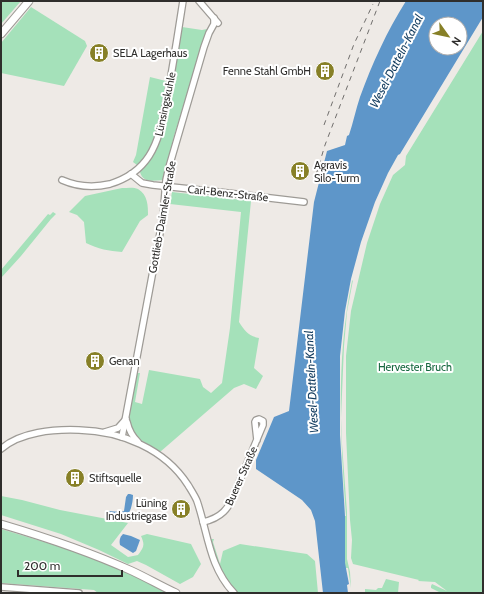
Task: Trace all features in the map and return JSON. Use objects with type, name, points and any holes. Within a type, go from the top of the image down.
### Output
[{"type":"main road","points":[[1,34],[29,1]]},
{"type":"main road","points":[[1,524],[88,553],[132,571],[176,593]]},
{"type":"street","name":"Lünsingskuhle","points":[[62,180],[84,187],[115,182],[138,169],[149,157],[159,135],[171,78],[183,1]]},
{"type":"street","points":[[199,1],[218,23]]},
{"type":"street","name":"Gottlieb-Daimler-Straße","points":[[122,437],[163,217],[169,167],[204,47],[214,24],[214,18]]},
{"type":"street","name":"Carl-Benz-Straße","points":[[131,174],[142,183],[166,187],[304,202]]},
{"type":"street","points":[[104,433],[116,429],[126,419],[130,432],[139,444]]},
{"type":"street","points":[[1,449],[16,439],[28,435],[76,430],[104,433],[122,437],[159,455],[174,468],[192,491],[197,501],[216,565],[224,581],[234,593]]},
{"type":"street","name":"Buerer Straße","points":[[203,522],[212,520],[222,514],[229,506],[257,440]]},
{"type":"street","points":[[1,587],[79,593]]},
{"type":"green space","points":[[1,1],[21,1],[1,24]]},
{"type":"green space","points":[[31,7],[85,41],[87,46],[64,86],[1,73],[1,43]]},
{"type":"green space","points":[[182,27],[202,30],[207,29],[174,136],[163,180],[146,180],[141,176],[140,172],[153,155],[161,138]]},
{"type":"green space","name":"Hervester Bruch","points":[[483,31],[483,593],[441,593],[431,588],[432,584],[447,591],[435,582],[418,581],[419,580],[353,564],[351,558],[352,540],[346,433],[346,356],[351,311],[367,243],[380,204],[393,175],[405,165],[406,156]]},
{"type":"green space","points":[[150,77],[166,81],[154,140],[143,160],[137,165],[133,162],[136,155]]},
{"type":"green space","points":[[122,188],[135,188],[144,194],[147,201],[148,215],[140,221],[122,252],[95,247],[86,243],[84,222],[77,215],[69,212],[85,196]]},
{"type":"green space","points":[[172,192],[251,201],[239,322],[247,333],[259,338],[254,368],[263,376],[256,389],[244,384],[234,388],[160,452],[136,437],[129,425],[129,417],[137,373],[140,373],[135,402],[142,404],[149,370],[200,379],[203,387],[211,393],[222,383],[230,328],[241,212],[170,204]]},
{"type":"green space","points":[[53,212],[56,214],[1,278],[1,270],[48,214],[50,215]]},
{"type":"green space","points":[[353,280],[347,312],[344,346],[341,418],[341,368],[347,310]]},
{"type":"green space","points":[[341,418],[347,512],[347,559],[351,588],[348,568],[345,568],[346,516]]},
{"type":"green space","points":[[1,496],[60,510],[128,523],[111,545],[128,557],[138,555],[143,546],[141,536],[147,534],[191,544],[201,564],[193,577],[180,584],[137,561],[128,564],[61,534],[1,515]]},
{"type":"green space","points":[[1,529],[71,550],[119,568],[168,593],[98,593],[94,590],[1,583]]},
{"type":"green space","points":[[211,539],[214,539],[213,542],[220,564],[223,551],[240,544],[307,554],[315,561],[318,593],[237,593],[227,581],[216,561]]},
{"type":"green space","points":[[386,579],[399,582],[398,593],[365,593],[365,589],[376,590],[378,588],[382,588]]},
{"type":"water","name":"Wesel-Datteln-Kanal","points":[[406,1],[483,1],[483,17],[468,42],[468,16],[428,16],[428,56],[459,56],[388,173],[375,202],[361,242],[351,279],[345,311],[340,356],[340,435],[345,516],[345,563],[349,584],[347,585],[348,593],[323,593],[315,521],[311,510],[302,500],[256,469],[256,460],[274,417],[289,411],[314,202],[327,151],[345,145],[360,97],[386,36]]},
{"type":"water","points":[[128,494],[133,495],[133,497],[131,508],[127,515],[122,517],[107,514],[106,512],[108,511],[124,511],[126,497]]},
{"type":"water","points":[[123,534],[140,540],[136,551],[133,553],[120,545],[120,539]]},
{"type":"railway","points":[[316,175],[325,145],[380,1]]},
{"type":"railway","points":[[324,125],[354,44],[373,4]]},
{"type":"place","name":"SELA Lagerhaus","points":[[99,53]]},
{"type":"place","name":"Fenne Stahl GmbH","points":[[325,71]]},
{"type":"place","name":"Agravis Silo-Turm","points":[[300,171]]},
{"type":"place","name":"Genan","points":[[95,361]]},
{"type":"place","name":"Stiftsquelle","points":[[75,478]]},
{"type":"place","name":"Lüning Industriegase","points":[[181,509]]}]
